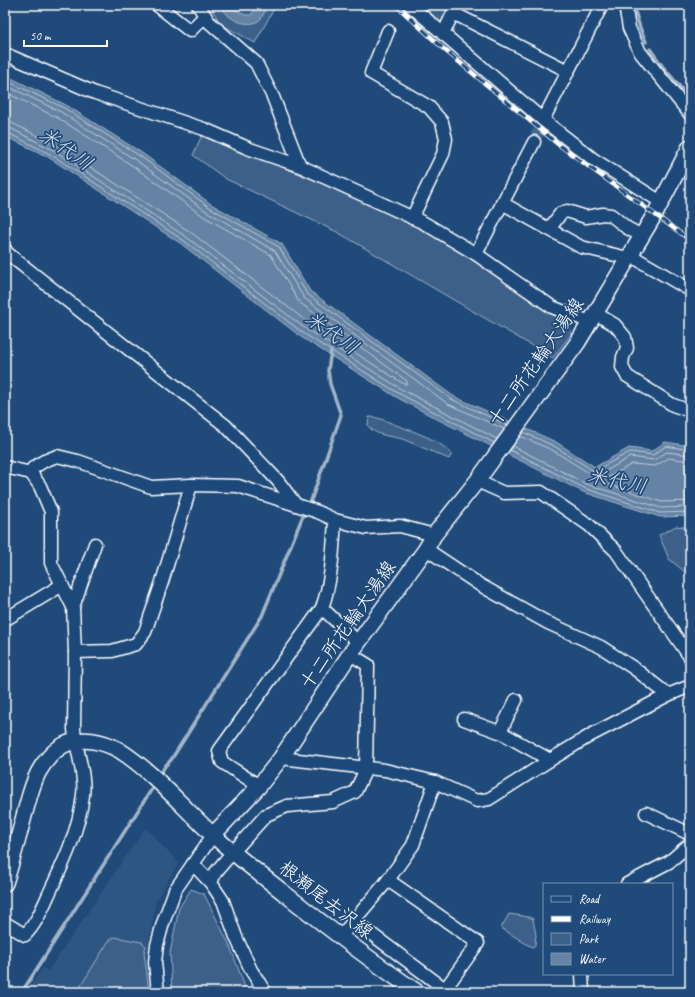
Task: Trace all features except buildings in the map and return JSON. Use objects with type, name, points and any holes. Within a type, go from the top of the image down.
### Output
[{"type":"main road","name":"十二所花輪大湯線","points":[[213,835],[259,786],[281,758],[354,648],[426,549],[434,534],[477,481],[578,342],[642,236],[690,147]]},
{"type":"main road","points":[[5,883],[38,772],[49,757],[63,745],[75,740],[103,742],[118,750],[135,762],[167,790],[213,835]]},
{"type":"main road","name":"根瀬尾去沢線","points":[[213,835],[340,937],[417,992]]},
{"type":"street","points":[[157,5],[190,31],[205,16]]},
{"type":"street","points":[[198,5],[209,22],[256,63],[273,97],[300,166]]},
{"type":"street","points":[[410,5],[542,120],[594,159],[661,202]]},
{"type":"street","points":[[542,120],[602,5]]},
{"type":"street","points":[[625,5],[629,28],[640,52],[690,114]]},
{"type":"street","points":[[442,34],[455,9],[568,71]]},
{"type":"street","points":[[388,31],[371,73],[429,107],[442,122],[446,139],[443,154],[412,218]]},
{"type":"street","points":[[5,54],[95,93],[204,129],[250,149],[300,166],[412,218],[476,254],[552,307],[615,325],[625,337],[627,348],[623,357],[622,367],[627,376],[673,405],[690,411]]},
{"type":"street","points":[[476,254],[534,142]]},
{"type":"street","points":[[502,203],[581,247],[629,256],[690,290]]},
{"type":"street","points":[[547,228],[561,213],[567,211],[586,217],[603,214],[611,215],[627,228],[642,236]]},
{"type":"street","points":[[5,249],[7,253],[226,426],[256,456],[278,481],[296,505]]},
{"type":"street","points":[[31,473],[33,468],[44,461],[57,456],[78,461],[151,487],[183,487],[191,485],[238,486],[318,512],[335,520],[366,528],[400,526],[434,534]]},
{"type":"street","points":[[5,467],[31,473],[40,486],[51,512],[51,563],[74,607]]},
{"type":"street","points":[[477,481],[504,493],[541,492],[589,525],[616,551],[690,657]]},
{"type":"street","points":[[75,652],[112,651],[136,644],[145,632],[162,582],[191,485]]},
{"type":"street","points":[[259,786],[222,762],[219,751],[322,608],[333,561],[335,520]]},
{"type":"street","points":[[5,923],[26,935],[38,918],[60,871],[76,831],[84,794],[81,767],[75,740],[74,607],[95,544]]},
{"type":"street","points":[[426,549],[480,585],[548,623],[601,647],[635,669],[668,695]]},
{"type":"street","points":[[5,618],[6,619],[62,585]]},
{"type":"street","points":[[211,883],[215,873],[266,815],[287,806],[333,802],[355,792],[366,769],[368,665],[322,608]]},
{"type":"street","points":[[281,758],[345,764],[366,769],[385,770],[436,782],[477,801],[489,799],[591,735],[668,695],[690,686]]},
{"type":"street","points":[[500,732],[516,700]]},
{"type":"street","points":[[464,719],[500,732],[550,760]]},
{"type":"street","points":[[340,937],[388,880],[413,845],[436,782]]},
{"type":"street","points":[[646,813],[690,834]]},
{"type":"street","points":[[158,992],[155,962],[157,945],[163,923],[175,890],[213,835]]},
{"type":"street","points":[[629,883],[669,862],[690,844]]},
{"type":"street","points":[[193,864],[211,883],[223,901],[236,937],[251,970],[265,992]]},
{"type":"street","points":[[354,921],[444,990],[478,943],[388,880]]},
{"type":"street","points":[[582,975],[583,992]]},
{"type":"shaded area","points":[[145,828],[179,863],[156,901],[149,941],[153,992],[26,992],[43,968],[48,971]]},
{"type":"green space","points":[[209,5],[276,5],[255,43],[221,24]]},
{"type":"green space","points":[[418,5],[454,5],[443,28]]},
{"type":"green space","points":[[202,135],[351,196],[438,238],[472,258],[552,314],[569,324],[572,333],[553,358],[339,233],[226,179],[193,155]]},
{"type":"green space","points":[[369,417],[382,420],[426,436],[440,444],[452,454],[449,459],[400,438],[376,433],[368,426]]},
{"type":"green space","points":[[676,526],[690,528],[690,576],[669,559],[659,535]]},
{"type":"green space","points":[[191,889],[204,894],[229,944],[247,992],[172,992],[170,953],[179,908]]},
{"type":"green space","points":[[509,914],[533,919],[536,935],[535,945],[533,947],[501,928]]},
{"type":"green space","points":[[114,937],[142,942],[146,946],[144,952],[149,992],[77,992],[108,942]]},
{"type":"water","points":[[221,5],[231,5],[245,15],[251,15],[258,5],[268,5],[260,20],[248,24],[242,23],[226,14]]},
{"type":"water","name":"米代川","points":[[5,75],[66,105],[142,153],[211,204],[282,244],[310,291],[453,396],[556,442],[595,467],[629,448],[652,451],[665,442],[690,446],[690,516],[660,517],[583,492],[396,397],[301,337],[180,243],[48,157],[5,136]]},
{"type":"waterway","points":[[634,8],[646,42]]},
{"type":"waterway","points":[[650,49],[690,99]]},
{"type":"waterway","points":[[159,777],[262,616],[302,518],[307,512],[341,415],[330,384],[328,370],[331,351]]},
{"type":"waterway","points":[[22,992],[155,784]]},
{"type":"tunnel","points":[[534,142],[543,120]]},
{"type":"railway","points":[[396,5],[446,51],[559,145],[690,240]]}]
